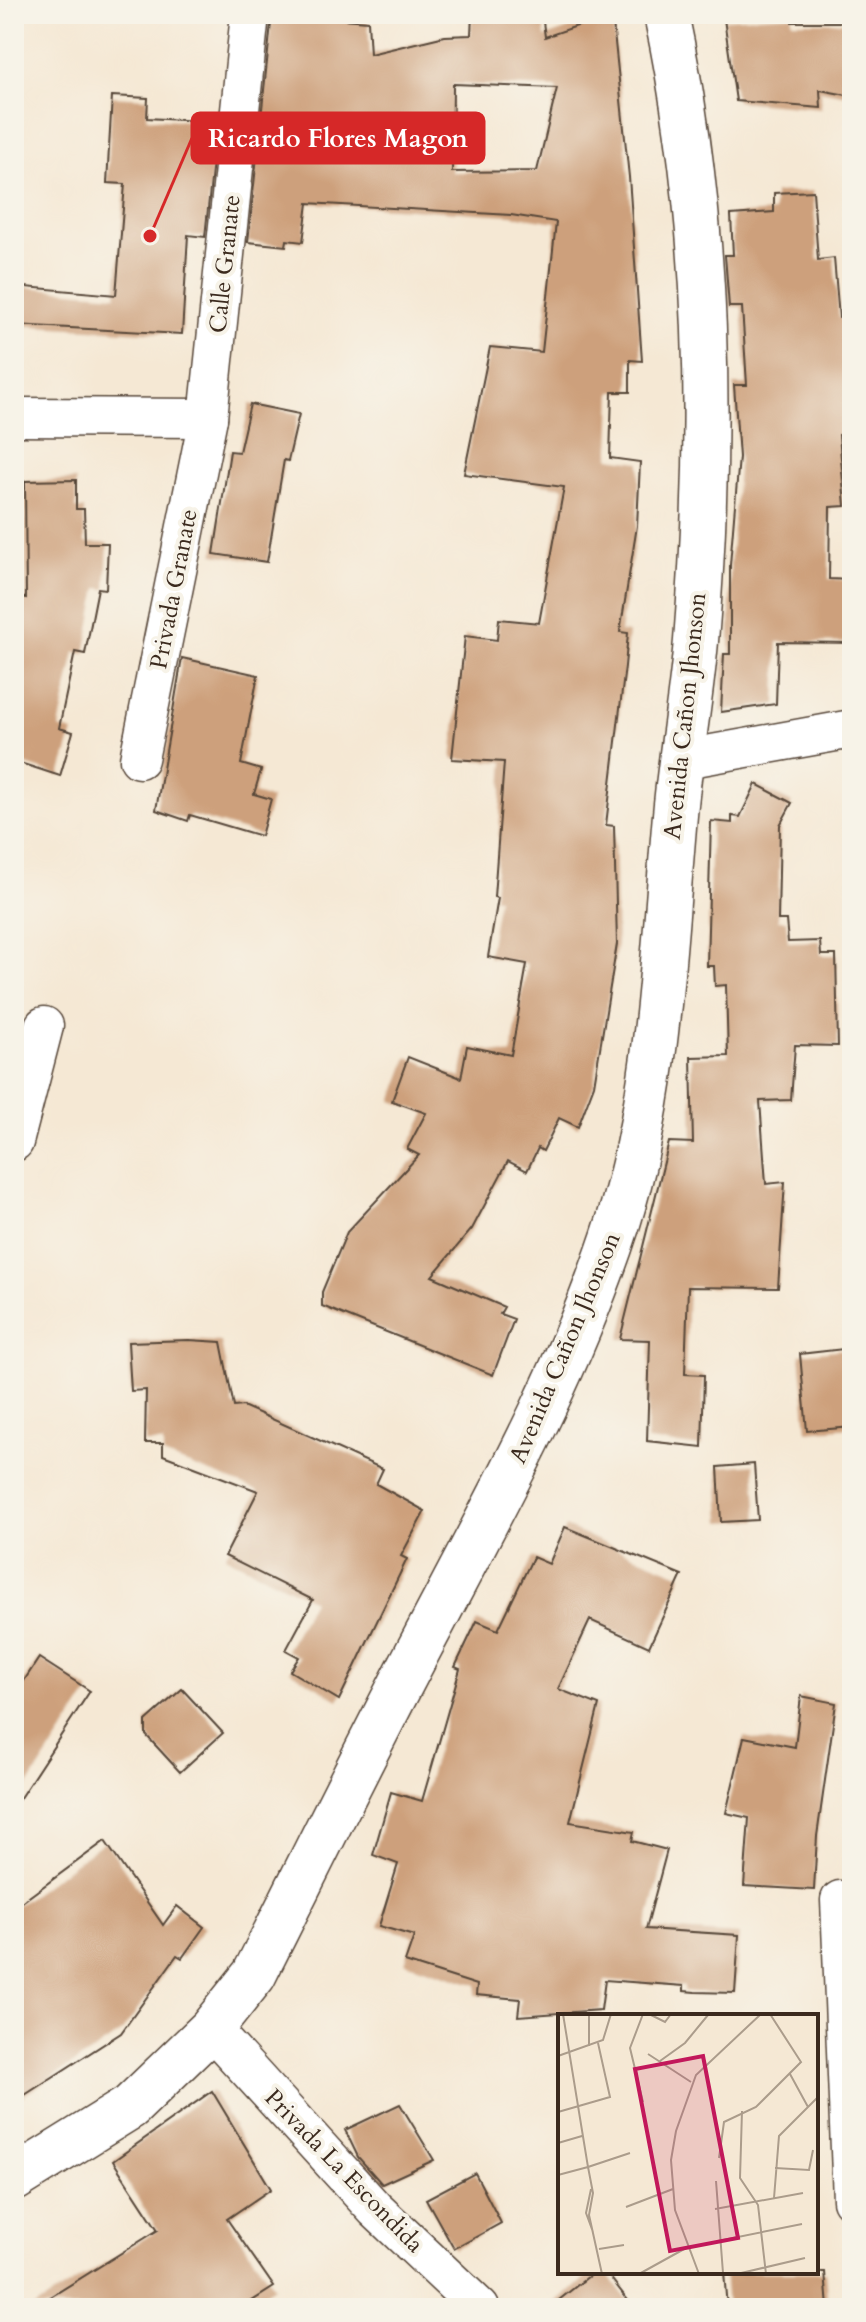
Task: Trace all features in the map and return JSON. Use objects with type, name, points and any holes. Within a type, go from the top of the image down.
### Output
[{"type":"main road","name":"Avenida Cañon Jhonson","points":[[14,2179],[130,2107],[211,2029],[254,1975],[513,1472],[579,1324],[618,1223],[648,1090],[679,760],[696,645],[704,501],[706,353],[696,208],[681,86],[666,14]]},
{"type":"street","name":"Calle Granate","points":[[208,418],[250,14]]},
{"type":"street","points":[[14,417],[208,418]]},
{"type":"street","name":"Privada Granate","points":[[139,759],[208,418]]},
{"type":"street","points":[[679,760],[852,729]]},
{"type":"street","points":[[14,1142],[44,1026]]},
{"type":"street","points":[[840,1900],[852,2200]]},
{"type":"street","name":"Privada La Escondida","points":[[211,2029],[375,2209],[480,2308]]},
{"type":"building","points":[[272,14],[332,14],[332,18],[368,21],[370,54],[445,36],[471,35],[472,14],[542,14],[545,37],[580,25],[613,23],[629,177],[642,361],[630,360],[630,392],[612,392],[610,458],[640,462],[637,526],[620,632],[628,633],[625,666],[606,825],[614,826],[617,944],[594,1085],[578,1127],[559,1118],[543,1151],[538,1148],[527,1171],[508,1161],[472,1229],[432,1276],[504,1307],[500,1314],[514,1319],[493,1375],[322,1306],[322,1292],[347,1232],[419,1155],[407,1149],[426,1113],[392,1101],[408,1057],[461,1078],[467,1046],[511,1055],[527,964],[488,957],[498,898],[494,897],[504,762],[452,759],[465,636],[497,640],[499,619],[539,623],[564,487],[464,474],[490,347],[542,352],[556,222],[511,215],[308,203],[303,242],[287,240],[286,246],[248,242]],"holes":[[[453,84],[557,88],[537,171],[452,172]]]},
{"type":"building","points":[[792,15],[792,22],[852,22],[852,96],[820,90],[821,108],[736,101],[724,19]]},
{"type":"building","points":[[112,96],[148,98],[147,118],[217,122],[205,237],[188,235],[182,334],[14,325],[14,286],[116,295],[125,184],[107,183]]},
{"type":"building","points":[[813,191],[818,260],[834,258],[839,318],[852,317],[852,434],[839,435],[845,506],[830,507],[829,579],[852,580],[852,643],[778,642],[776,704],[721,712],[724,654],[730,654],[730,565],[739,457],[734,385],[747,385],[742,307],[729,307],[725,255],[733,255],[731,215],[774,212],[774,193]]},
{"type":"building","points":[[250,404],[299,414],[288,461],[284,460],[267,562],[214,554],[230,451],[239,452]]},
{"type":"building","points":[[76,480],[76,509],[84,509],[85,543],[108,543],[106,589],[98,588],[85,654],[75,652],[59,728],[73,732],[60,776],[14,761],[14,596],[26,598],[25,481]]},
{"type":"building","points":[[182,658],[258,675],[241,764],[261,770],[254,794],[271,799],[261,836],[190,815],[188,821],[156,810]]},
{"type":"building","points":[[756,784],[792,803],[780,825],[778,920],[786,920],[788,942],[820,941],[821,955],[836,955],[838,1046],[795,1045],[791,1100],[760,1101],[766,1184],[785,1182],[778,1288],[688,1287],[685,1374],[704,1375],[702,1447],[647,1441],[650,1340],[620,1339],[669,1142],[693,1143],[691,1057],[728,1056],[726,985],[715,986],[714,966],[707,966],[711,821],[732,823],[732,816],[740,817]]},
{"type":"building","points":[[128,1342],[221,1342],[234,1407],[243,1406],[383,1469],[376,1484],[425,1511],[401,1556],[407,1559],[339,1700],[290,1671],[299,1657],[286,1650],[313,1600],[225,1556],[258,1491],[163,1455],[163,1443],[145,1443],[146,1390],[131,1391]]},
{"type":"building","points":[[852,1348],[852,1427],[807,1431],[800,1354]]},
{"type":"building","points":[[754,1464],[758,1520],[721,1522],[718,1467]]},
{"type":"building","points":[[565,1527],[682,1575],[649,1647],[590,1620],[558,1689],[599,1705],[570,1822],[634,1832],[632,1841],[667,1850],[646,1929],[739,1935],[735,1993],[684,1991],[684,1986],[605,1980],[601,2010],[518,2016],[520,1999],[476,1995],[477,1985],[405,1962],[414,1936],[379,1926],[398,1864],[373,1855],[391,1792],[422,1801],[460,1669],[455,1667],[477,1621],[498,1630],[533,1557],[549,1564]]},
{"type":"building","points":[[39,1658],[90,1691],[14,1807],[14,1696]]},
{"type":"building","points":[[182,1689],[223,1733],[180,1772],[146,1735],[146,1721]]},
{"type":"building","points":[[801,1696],[836,1703],[817,1836],[814,1890],[744,1886],[749,1818],[726,1813],[744,1737],[795,1747]]},
{"type":"building","points":[[105,1841],[163,1925],[177,1906],[204,1927],[182,1958],[177,1955],[121,2033],[14,2102],[14,1908]]},
{"type":"building","points":[[212,2091],[271,2189],[227,2219],[274,2287],[241,2308],[33,2308],[158,2230],[113,2161]]},
{"type":"building","points":[[400,2104],[434,2160],[382,2184],[358,2157],[345,2130]]},
{"type":"building","points":[[475,2173],[501,2223],[454,2249],[426,2199]]},
{"type":"building","points":[[825,2272],[828,2308],[727,2308],[724,2274]]},
{"type":"building","points":[[592,2274],[608,2274],[634,2308],[549,2308]]},
{"type":"place","name":"Ricardo Flores Magon","points":[[150,236]]}]
